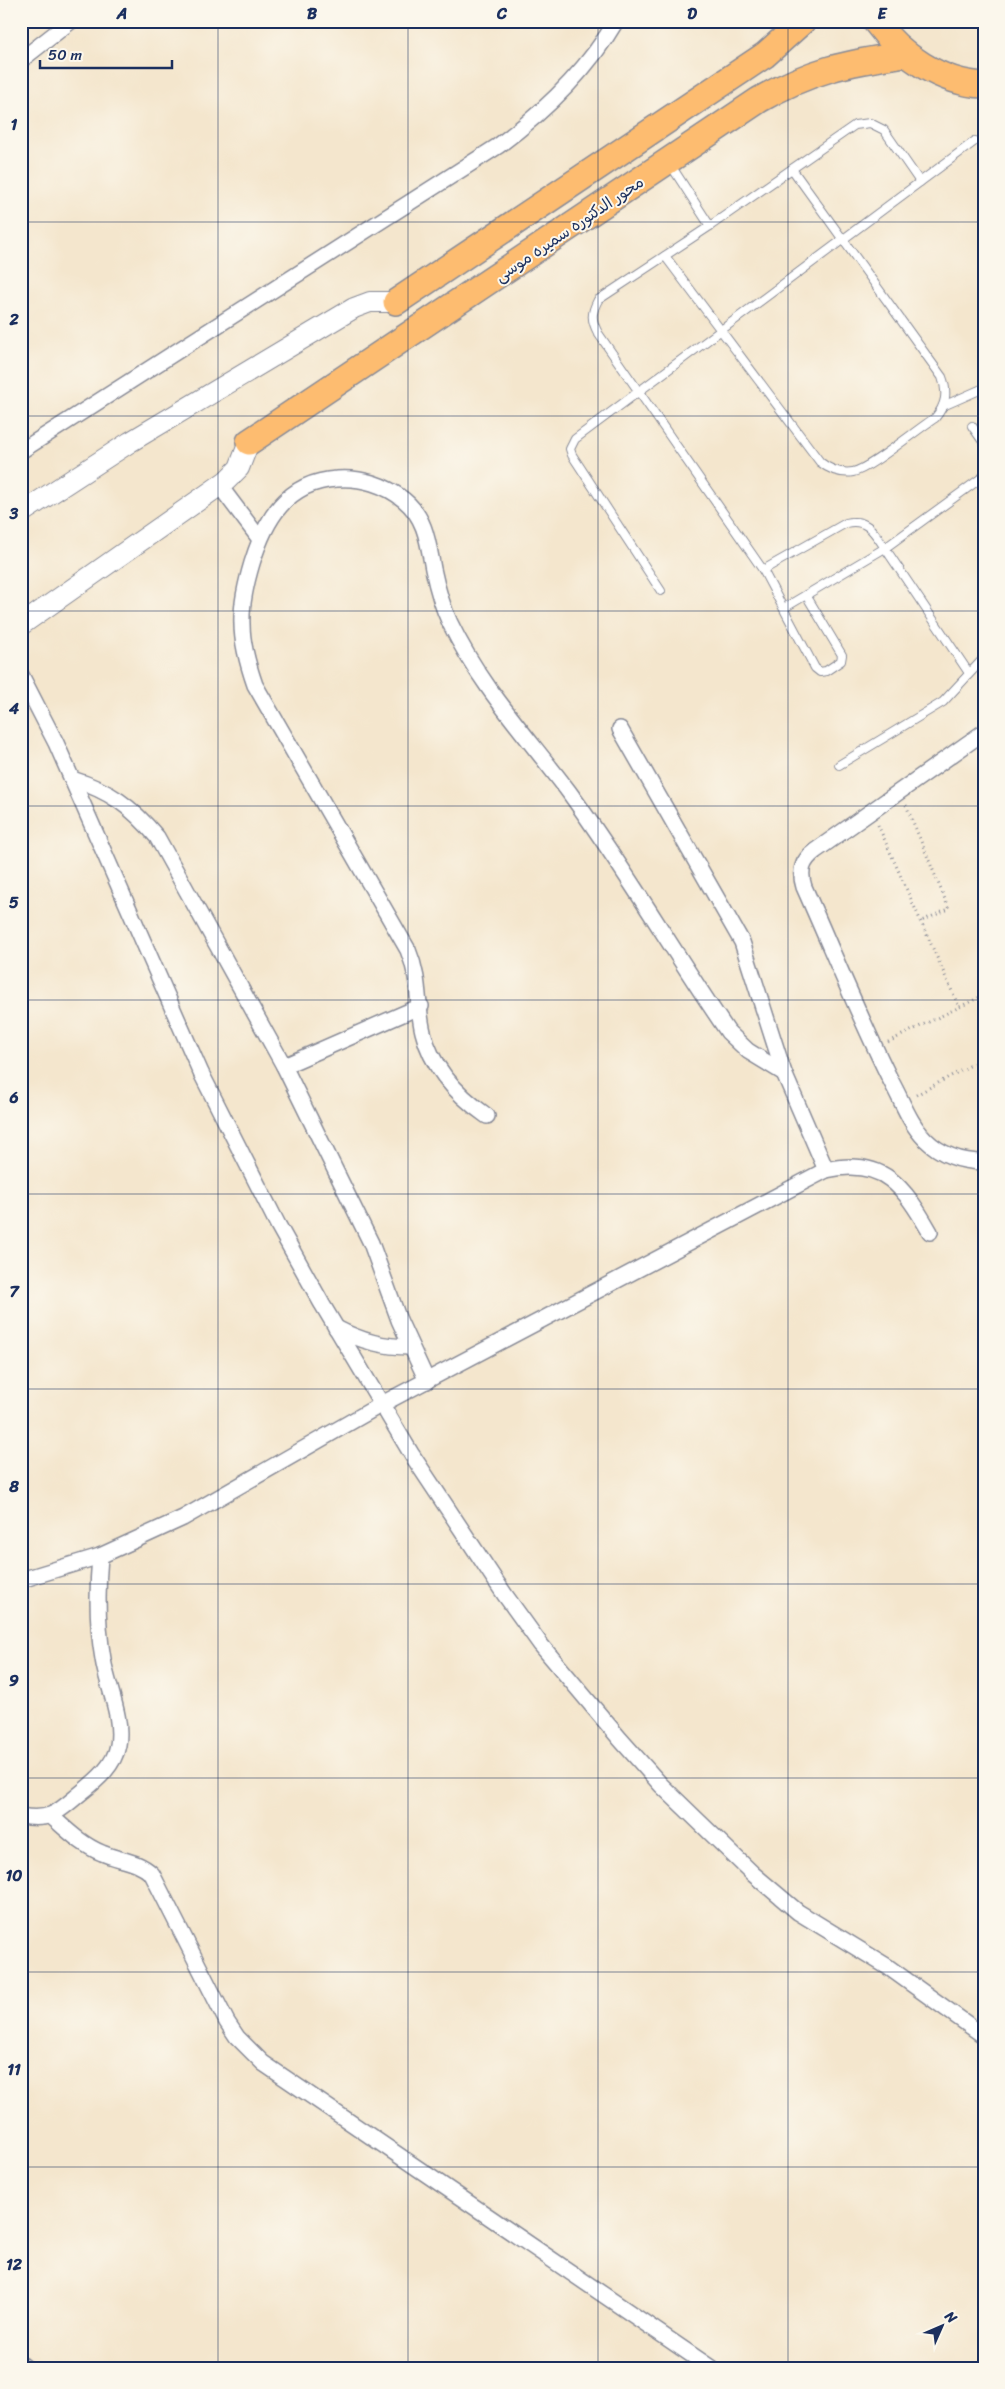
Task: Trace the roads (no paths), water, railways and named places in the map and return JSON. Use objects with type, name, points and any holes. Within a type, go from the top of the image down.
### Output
[{"type":"main road","points":[[396,302],[765,55],[803,21]]},
{"type":"main road","points":[[875,21],[905,54],[928,68],[944,75],[982,85]]},
{"type":"main road","name":"محور الدكتوره سميره موسى","points":[[249,442],[784,85],[839,65],[905,54]]},
{"type":"street","points":[[21,60],[70,21]]},
{"type":"street","points":[[21,450],[498,146],[529,122],[569,84],[590,59],[616,21]]},
{"type":"street","points":[[21,514],[130,442],[354,308],[370,302],[396,302]]},
{"type":"street","points":[[21,625],[219,485],[239,468],[249,442]]},
{"type":"street","points":[[486,1116],[458,1094],[436,1065],[423,1032],[418,979],[408,950],[255,685],[248,666],[242,632],[242,605],[260,538],[271,516],[279,506],[298,491],[321,481],[346,478],[371,482],[395,493],[415,511],[427,534],[436,583],[449,621],[487,683],[618,863],[728,1032],[748,1051],[784,1073]]},
{"type":"street","points":[[219,485],[260,538]]},
{"type":"street","points":[[21,675],[56,743],[201,1073],[270,1209],[336,1328],[382,1404],[458,1526],[531,1631],[580,1693],[661,1785],[746,1868],[798,1912],[888,1967],[984,2036]]},
{"type":"street","points":[[620,729],[742,942],[784,1073],[826,1170]]},
{"type":"street","points":[[983,736],[809,855],[805,860],[801,873],[804,887],[874,1048],[915,1127],[933,1146],[957,1158],[984,1162]]},
{"type":"street","points":[[72,779],[97,787],[120,800],[140,816],[157,837],[284,1066],[371,1243],[411,1347],[427,1380]]},
{"type":"street","points":[[284,1066],[421,1006]]},
{"type":"street","points":[[21,1580],[100,1556],[182,1518],[382,1404],[826,1170],[853,1166],[866,1168],[890,1179],[908,1196],[930,1232]]},
{"type":"street","points":[[336,1328],[371,1343],[390,1347],[411,1347]]},
{"type":"street","points":[[21,1816],[37,1818],[51,1816],[62,1809],[104,1772],[113,1759],[118,1745],[118,1726],[103,1660],[100,1634],[100,1556]]},
{"type":"street","points":[[51,1816],[84,1844],[104,1854],[139,1864],[152,1874],[227,2022],[237,2037],[262,2063],[711,2368]]},
{"type":"street","points":[[21,2364],[26,2368]]},
{"type":"lane","points":[[806,595],[842,655],[841,661],[826,671],[820,672],[815,668],[764,570],[598,333],[593,322],[593,310],[598,300],[710,226],[855,125],[870,123],[884,130],[920,182]]},
{"type":"lane","points":[[661,591],[575,460],[570,450],[575,438],[640,392],[975,141]]},
{"type":"lane","points":[[669,162],[710,226]]},
{"type":"lane","points":[[665,256],[820,462],[836,471],[844,473],[860,470],[934,418],[943,406],[946,391],[942,377],[792,169]]},
{"type":"lane","points":[[943,406],[984,388]]},
{"type":"lane","points":[[972,426],[984,443]]},
{"type":"lane","points":[[784,608],[885,548],[984,476]]},
{"type":"lane","points":[[764,570],[846,523],[854,521],[863,523],[870,527],[885,548],[969,673]]},
{"type":"lane","points":[[839,764],[943,702],[984,658]]}]
